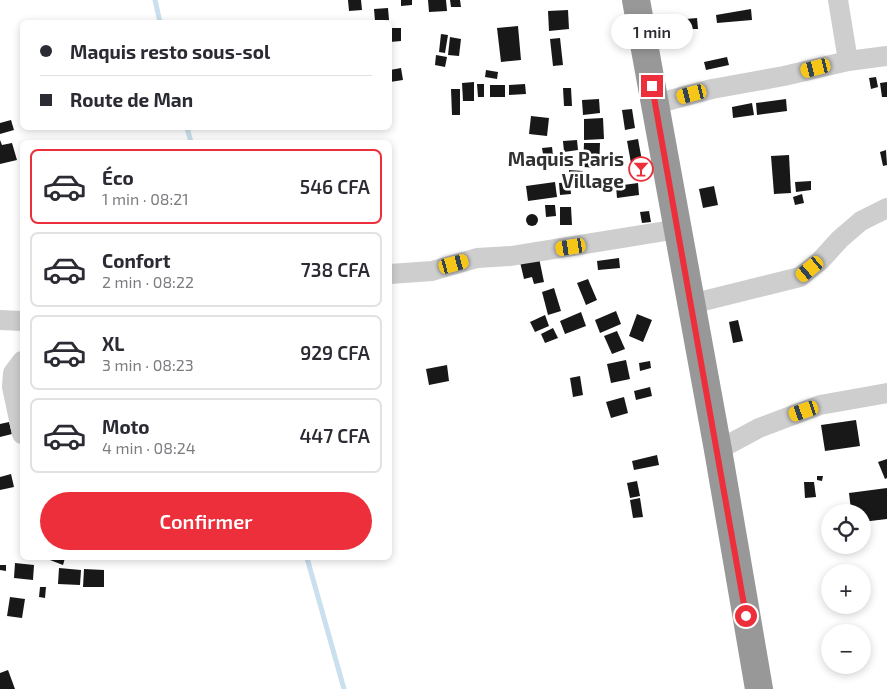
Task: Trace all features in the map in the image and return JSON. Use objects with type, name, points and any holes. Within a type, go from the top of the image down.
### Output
[{"type":"highway","points":[[636,0],[718,450],[759,689]]},
{"type":"street","points":[[838,0],[848,60]]},
{"type":"street","points":[[655,104],[712,89],[784,76],[848,60],[887,56]]},
{"type":"street","points":[[691,304],[800,277],[820,261],[840,239],[861,221],[887,208]]},
{"type":"street","points":[[392,274],[432,271],[477,258],[512,256],[678,229]]},
{"type":"street","points":[[0,320],[20,321]]},
{"type":"street","points":[[20,364],[14,373],[12,387],[20,425]]},
{"type":"street","points":[[718,450],[759,428],[820,405],[887,393]]},
{"type":"building","points":[[348,0],[361,0],[362,10],[349,11]]},
{"type":"building","points":[[401,0],[412,0],[412,5],[401,6]]},
{"type":"building","points":[[428,0],[446,0],[447,11],[429,12]]},
{"type":"building","points":[[450,0],[460,0],[461,7],[451,7]]},
{"type":"building","points":[[388,8],[389,20],[375,20],[374,9]]},
{"type":"building","points":[[751,9],[752,20],[717,23],[716,15]]},
{"type":"building","points":[[568,10],[569,29],[549,31],[548,11]]},
{"type":"building","points":[[697,18],[698,29],[687,29],[686,19]]},
{"type":"building","points":[[518,26],[521,60],[501,62],[497,28]]},
{"type":"building","points":[[392,28],[401,28],[401,41],[392,42]]},
{"type":"building","points":[[441,34],[448,35],[445,53],[439,52]]},
{"type":"building","points":[[450,37],[461,39],[459,56],[448,55]]},
{"type":"building","points":[[560,38],[563,65],[553,66],[550,39]]},
{"type":"building","points":[[436,55],[447,57],[445,67],[435,65]]},
{"type":"building","points":[[727,57],[729,65],[706,70],[704,62]]},
{"type":"building","points":[[401,68],[403,80],[392,82],[392,70]]},
{"type":"building","points":[[486,70],[498,72],[497,79],[485,77]]},
{"type":"building","points":[[876,77],[878,87],[871,89],[869,78]]},
{"type":"building","points":[[474,82],[474,101],[463,101],[462,83]]},
{"type":"building","points":[[887,82],[887,97],[882,97],[880,83]]},
{"type":"building","points":[[477,84],[484,84],[484,97],[478,97]]},
{"type":"building","points":[[525,84],[526,94],[509,95],[509,85]]},
{"type":"building","points":[[490,85],[505,85],[505,97],[490,97]]},
{"type":"building","points":[[563,88],[571,88],[572,106],[564,106]]},
{"type":"building","points":[[451,89],[460,89],[460,115],[452,115]]},
{"type":"building","points":[[599,99],[600,113],[583,115],[582,100]]},
{"type":"building","points":[[786,99],[787,111],[757,115],[756,103]]},
{"type":"building","points":[[752,103],[754,115],[733,118],[732,107]]},
{"type":"building","points":[[632,109],[635,128],[625,130],[622,110]]},
{"type":"building","points":[[531,116],[549,118],[547,136],[529,134]]},
{"type":"building","points":[[603,118],[604,139],[584,140],[584,119]]},
{"type":"building","points":[[11,120],[14,130],[0,134],[0,123]]},
{"type":"building","points":[[638,139],[642,161],[631,163],[627,141]]},
{"type":"building","points":[[0,140],[2,145],[12,143],[17,160],[0,164]]},
{"type":"building","points":[[577,140],[578,150],[564,152],[563,141]]},
{"type":"building","points":[[584,143],[600,143],[599,168],[583,167]]},
{"type":"building","points":[[552,147],[554,164],[545,165],[542,148]]},
{"type":"building","points":[[886,150],[887,165],[883,166],[880,152]]},
{"type":"building","points":[[789,155],[791,193],[774,194],[771,156]]},
{"type":"building","points":[[569,170],[583,171],[582,179],[569,178]]},
{"type":"building","points":[[811,181],[811,190],[796,192],[795,182]]},
{"type":"building","points":[[555,182],[557,197],[528,201],[526,186]]},
{"type":"building","points":[[570,182],[571,194],[560,195],[559,183]]},
{"type":"building","points":[[638,183],[639,195],[617,198],[616,186]]},
{"type":"building","points":[[714,186],[718,205],[703,208],[699,189]]},
{"type":"building","points":[[802,194],[804,203],[795,205],[793,197]]},
{"type":"building","points":[[545,205],[555,205],[556,216],[546,217]]},
{"type":"building","points":[[560,207],[571,207],[572,225],[560,225]]},
{"type":"building","points":[[649,211],[651,222],[642,223],[640,212]]},
{"type":"building","points":[[530,214],[534,214],[538,220],[534,226],[530,226],[526,222],[526,218]]},
{"type":"building","points":[[539,258],[544,282],[534,284],[532,277],[524,279],[520,262]]},
{"type":"building","points":[[619,258],[620,268],[598,270],[597,261]]},
{"type":"building","points":[[588,279],[597,300],[586,305],[577,283]]},
{"type":"building","points":[[554,288],[561,311],[548,315],[542,292]]},
{"type":"building","points":[[616,311],[621,324],[600,333],[595,320]]},
{"type":"building","points":[[581,312],[586,326],[565,334],[560,321]]},
{"type":"building","points":[[637,314],[652,320],[643,342],[629,336]]},
{"type":"building","points":[[545,315],[549,326],[535,332],[530,322]]},
{"type":"building","points":[[738,320],[743,341],[733,343],[729,322]]},
{"type":"building","points":[[553,328],[558,338],[545,343],[541,334]]},
{"type":"building","points":[[617,331],[625,349],[612,354],[604,336]]},
{"type":"building","points":[[626,360],[630,379],[611,383],[607,364]]},
{"type":"building","points":[[650,361],[651,368],[640,371],[639,363]]},
{"type":"building","points":[[447,365],[449,381],[429,385],[426,369]]},
{"type":"building","points":[[580,376],[583,395],[573,397],[570,378]]},
{"type":"building","points":[[650,387],[652,396],[636,400],[634,391]]},
{"type":"building","points":[[624,397],[628,413],[611,418],[606,402]]},
{"type":"building","points":[[856,420],[860,446],[825,451],[821,425]]},
{"type":"building","points":[[9,422],[12,434],[0,437],[0,424]]},
{"type":"building","points":[[657,455],[659,465],[634,470],[632,461]]},
{"type":"building","points":[[887,459],[887,478],[885,479],[878,462]]},
{"type":"building","points":[[11,474],[14,487],[0,490],[0,477]]},
{"type":"building","points":[[817,476],[823,476],[822,481],[817,480]]},
{"type":"building","points":[[637,481],[640,496],[630,498],[627,483]]},
{"type":"building","points":[[804,482],[814,482],[816,497],[805,498]]},
{"type":"building","points":[[887,488],[887,519],[871,521],[871,504],[850,504],[849,493]]},
{"type":"building","points":[[640,498],[643,517],[633,518],[630,500]]},
{"type":"building","points":[[50,560],[64,560],[63,565]]},
{"type":"building","points":[[15,563],[34,565],[33,580],[14,578]]},
{"type":"building","points":[[0,565],[6,565],[6,571],[0,570]]},
{"type":"building","points":[[59,568],[81,570],[80,585],[58,584]]},
{"type":"building","points":[[84,569],[104,570],[104,587],[83,587]]},
{"type":"building","points":[[40,587],[46,587],[45,598],[39,597]]},
{"type":"building","points":[[10,597],[25,599],[22,618],[7,616]]},
{"type":"building","points":[[8,670],[15,689],[0,689],[0,673]]},
{"type":"waterway","points":[[155,0],[160,20]]},
{"type":"waterway","points":[[188,130],[190,140]]},
{"type":"waterway","points":[[308,560],[344,689]]},
{"type":"place","name":"Maquis Paris Village","points":[[641,169]]},
{"type":"route","points":[[652,86],[746,616]]}]
